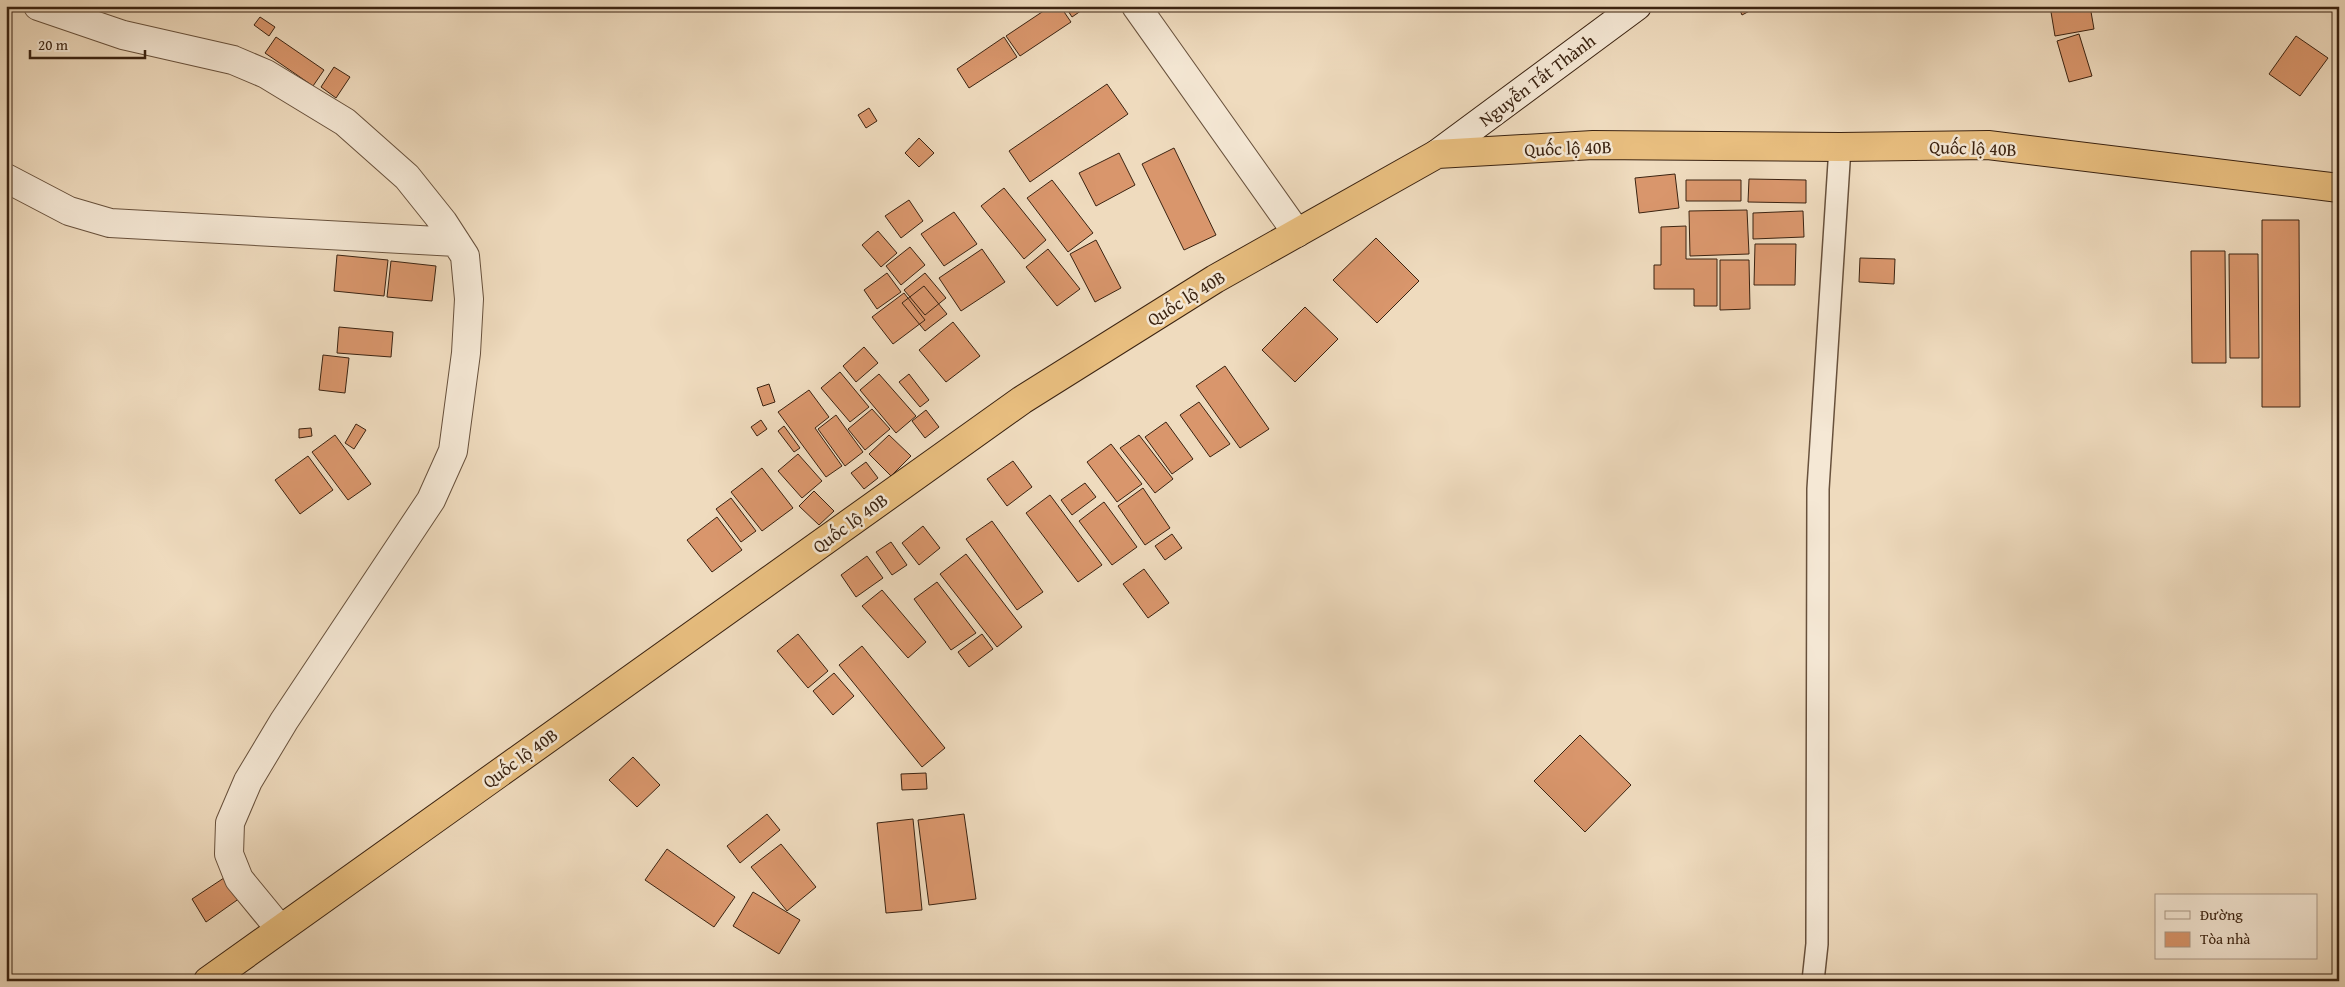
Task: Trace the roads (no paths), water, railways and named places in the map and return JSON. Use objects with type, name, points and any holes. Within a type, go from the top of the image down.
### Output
[{"type":"highway","name":"Quốc lộ 40B","points":[[208,981],[1022,400],[1215,279],[1437,154],[1593,145],[1840,147],[1988,145],[2339,188]]},
{"type":"street","points":[[38,6],[123,35],[233,60],[266,74],[345,122],[408,177],[465,256],[469,299],[466,353],[453,451],[431,500],[284,721],[248,781],[230,823],[229,854],[239,879],[280,929]]},
{"type":"street","points":[[1136,6],[1297,233]]},
{"type":"street","name":"Nguyễn Tất Thành","points":[[1437,154],[1637,6]]},
{"type":"street","points":[[6,178],[69,211],[110,223],[456,242]]},
{"type":"lane","points":[[1813,981],[1818,924],[1818,489],[1840,147]]}]
